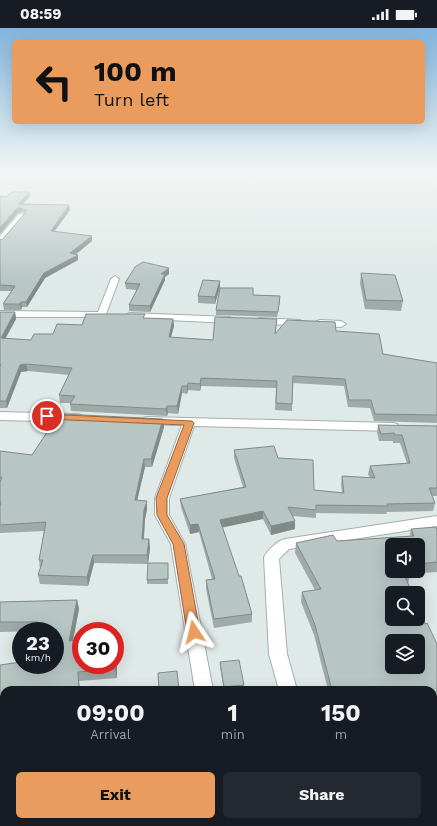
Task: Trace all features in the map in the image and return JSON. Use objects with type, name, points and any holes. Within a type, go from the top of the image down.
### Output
[{"type":"street","points":[[0,241],[22,216]]},
{"type":"street","points":[[0,314],[106,315],[115,279]]},
{"type":"street","points":[[123,316],[341,324]]},
{"type":"street","points":[[0,416],[32,415],[87,418]]},
{"type":"street","points":[[134,420],[189,423],[406,427]]},
{"type":"street","points":[[189,423],[162,498],[162,515],[178,544],[203,686]]},
{"type":"street","points":[[287,686],[278,654],[271,557],[285,544],[437,521]]},
{"type":"building","points":[[0,209],[16,209],[0,228]]},
{"type":"building","points":[[24,209],[66,209],[51,231],[92,236],[70,253],[78,255],[44,273],[26,302],[21,302],[20,304],[3,304],[15,286],[0,285],[0,239],[2,240],[26,212]]},
{"type":"building","points":[[143,262],[169,268],[161,274],[165,274],[150,306],[129,305],[140,284],[125,283],[135,267]]},
{"type":"building","points":[[361,273],[395,275],[403,301],[366,300]]},
{"type":"building","points":[[203,280],[220,281],[215,297],[198,296]]},
{"type":"building","points":[[220,288],[253,288],[253,295],[280,296],[278,312],[216,310]]},
{"type":"building","points":[[0,312],[15,312],[1,338],[31,340],[34,334],[53,334],[57,324],[82,325],[86,314],[145,314],[143,318],[173,319],[169,337],[213,340],[215,317],[277,319],[275,334],[287,320],[335,322],[336,331],[379,334],[383,354],[437,363],[437,415],[375,414],[371,400],[349,400],[345,379],[293,376],[292,404],[276,403],[277,381],[201,378],[200,384],[188,383],[187,386],[182,386],[177,406],[167,406],[166,409],[70,404],[75,396],[59,395],[72,368],[26,364],[20,365],[6,401],[0,401]]},
{"type":"building","points":[[62,414],[163,419],[151,459],[144,459],[135,500],[147,501],[144,510],[142,539],[149,539],[147,555],[93,555],[87,577],[38,575],[43,560],[39,560],[46,522],[0,525],[0,482],[2,477],[0,477],[0,451],[32,455],[53,423],[56,423]]},
{"type":"building","points":[[378,425],[437,426],[437,488],[429,488],[435,503],[387,504],[388,506],[316,505],[316,510],[288,507],[295,521],[271,526],[263,511],[220,520],[239,576],[241,576],[252,614],[214,619],[206,580],[215,579],[198,524],[190,525],[180,499],[246,487],[234,450],[274,446],[278,458],[313,460],[314,490],[344,493],[342,476],[375,478],[370,466],[410,463],[402,435],[395,435],[394,433],[381,434]]},
{"type":"building","points":[[436,527],[437,562],[425,563],[425,538],[385,538],[385,578],[406,578],[409,586],[385,586],[385,626],[425,626],[427,623],[437,644],[437,686],[331,686],[315,625],[302,592],[321,589],[296,543],[333,535],[337,541],[414,536],[411,529]]},
{"type":"building","points":[[148,563],[168,563],[168,579],[147,580]]},
{"type":"building","points":[[77,600],[69,641],[72,641],[72,674],[78,674],[79,686],[0,686],[0,665],[12,663],[12,674],[64,674],[64,622],[0,622],[0,602]]},
{"type":"building","points":[[239,660],[244,685],[224,686],[220,662]]},
{"type":"building","points":[[177,671],[179,686],[159,686],[158,673]]},
{"type":"route","points":[[47,416],[189,423],[162,498],[162,515],[178,544],[194,632]]}]
